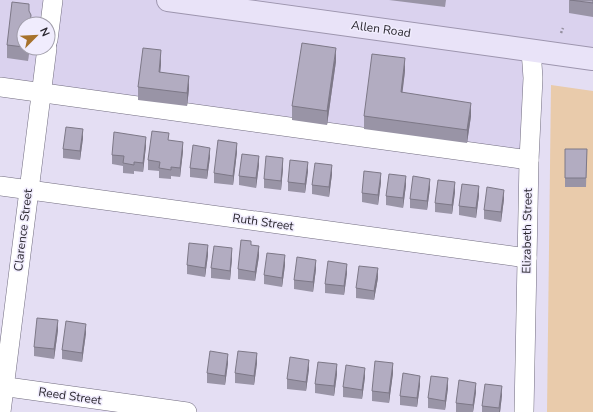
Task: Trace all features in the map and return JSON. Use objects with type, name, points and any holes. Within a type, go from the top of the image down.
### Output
[{"type":"main road","name":"Allen Road","points":[[168,0],[593,58]]},
{"type":"street","points":[[52,16],[54,0]]},
{"type":"street","name":"Elizabeth Street","points":[[524,412],[529,160],[533,78],[531,50]]},
{"type":"street","name":"Clarence Street","points":[[1,412],[2,387],[46,56]]},
{"type":"street","points":[[0,87],[529,160]]},
{"type":"street","name":"Ruth Street","points":[[0,186],[527,258]]},
{"type":"street","name":"Reed Street","points":[[2,387],[187,412]]},
{"type":"path","points":[[561,33],[563,28]]},
{"type":"shaded area","points":[[0,0],[593,0],[593,59],[531,50],[529,160],[0,87]]},
{"type":"shaded area","points":[[551,85],[593,91],[593,412],[547,412]]},
{"type":"building","points":[[570,0],[593,0],[593,3]]},
{"type":"building","points":[[12,2],[29,4],[31,16],[16,16],[16,46],[7,45]]},
{"type":"building","points":[[302,43],[336,48],[327,111],[292,106]]},
{"type":"building","points":[[143,48],[161,50],[159,72],[189,76],[187,93],[138,87]]},
{"type":"building","points":[[372,54],[405,58],[401,92],[471,103],[467,130],[364,116]]},
{"type":"building","points":[[66,127],[83,129],[80,151],[63,149]]},
{"type":"building","points":[[152,131],[169,133],[168,140],[183,142],[180,168],[171,167],[171,170],[159,168],[160,162],[148,160]]},
{"type":"building","points":[[114,132],[146,137],[143,163],[134,162],[134,165],[123,163],[124,156],[112,155]]},
{"type":"building","points":[[218,140],[237,143],[233,176],[214,173]]},
{"type":"building","points":[[193,145],[210,148],[207,170],[190,168]]},
{"type":"building","points":[[565,149],[587,149],[586,178],[565,178]]},
{"type":"building","points":[[242,154],[259,156],[256,178],[239,176]]},
{"type":"building","points":[[266,156],[283,158],[281,181],[264,179]]},
{"type":"building","points":[[290,160],[308,162],[305,184],[288,182]]},
{"type":"building","points":[[315,163],[332,165],[329,187],[312,185]]},
{"type":"building","points":[[364,171],[381,173],[378,195],[362,193]]},
{"type":"building","points":[[389,174],[406,176],[403,198],[386,196]]},
{"type":"building","points":[[413,176],[430,179],[427,201],[410,199]]},
{"type":"building","points":[[438,180],[455,182],[452,205],[435,203]]},
{"type":"building","points":[[462,184],[479,186],[476,208],[459,206]]},
{"type":"building","points":[[487,187],[504,190],[501,212],[484,210]]},
{"type":"building","points":[[241,240],[251,241],[251,245],[259,246],[255,272],[238,269]]},
{"type":"building","points":[[189,243],[208,245],[205,268],[187,265]]},
{"type":"building","points":[[214,246],[232,248],[230,271],[211,268]]},
{"type":"building","points":[[267,253],[285,255],[282,278],[264,275]]},
{"type":"building","points":[[297,257],[316,260],[313,282],[294,280]]},
{"type":"building","points":[[328,261],[347,264],[344,286],[325,284]]},
{"type":"building","points":[[359,266],[378,268],[374,291],[356,288]]},
{"type":"building","points":[[37,318],[58,320],[54,349],[34,347]]},
{"type":"building","points":[[66,321],[86,324],[82,353],[62,350]]},
{"type":"building","points":[[210,351],[228,354],[225,376],[207,373]]},
{"type":"building","points":[[238,351],[257,353],[254,376],[235,373]]},
{"type":"building","points":[[290,357],[309,360],[306,382],[287,379]]},
{"type":"building","points":[[375,361],[393,363],[389,393],[372,391]]},
{"type":"building","points":[[318,362],[337,364],[334,386],[315,384]]},
{"type":"building","points":[[346,365],[365,368],[362,390],[343,387]]},
{"type":"building","points":[[403,373],[420,376],[417,398],[400,396]]},
{"type":"building","points":[[431,376],[448,378],[445,401],[428,398]]},
{"type":"building","points":[[459,380],[476,383],[473,405],[456,403]]},
{"type":"building","points":[[485,384],[502,386],[499,408],[482,406]]}]
